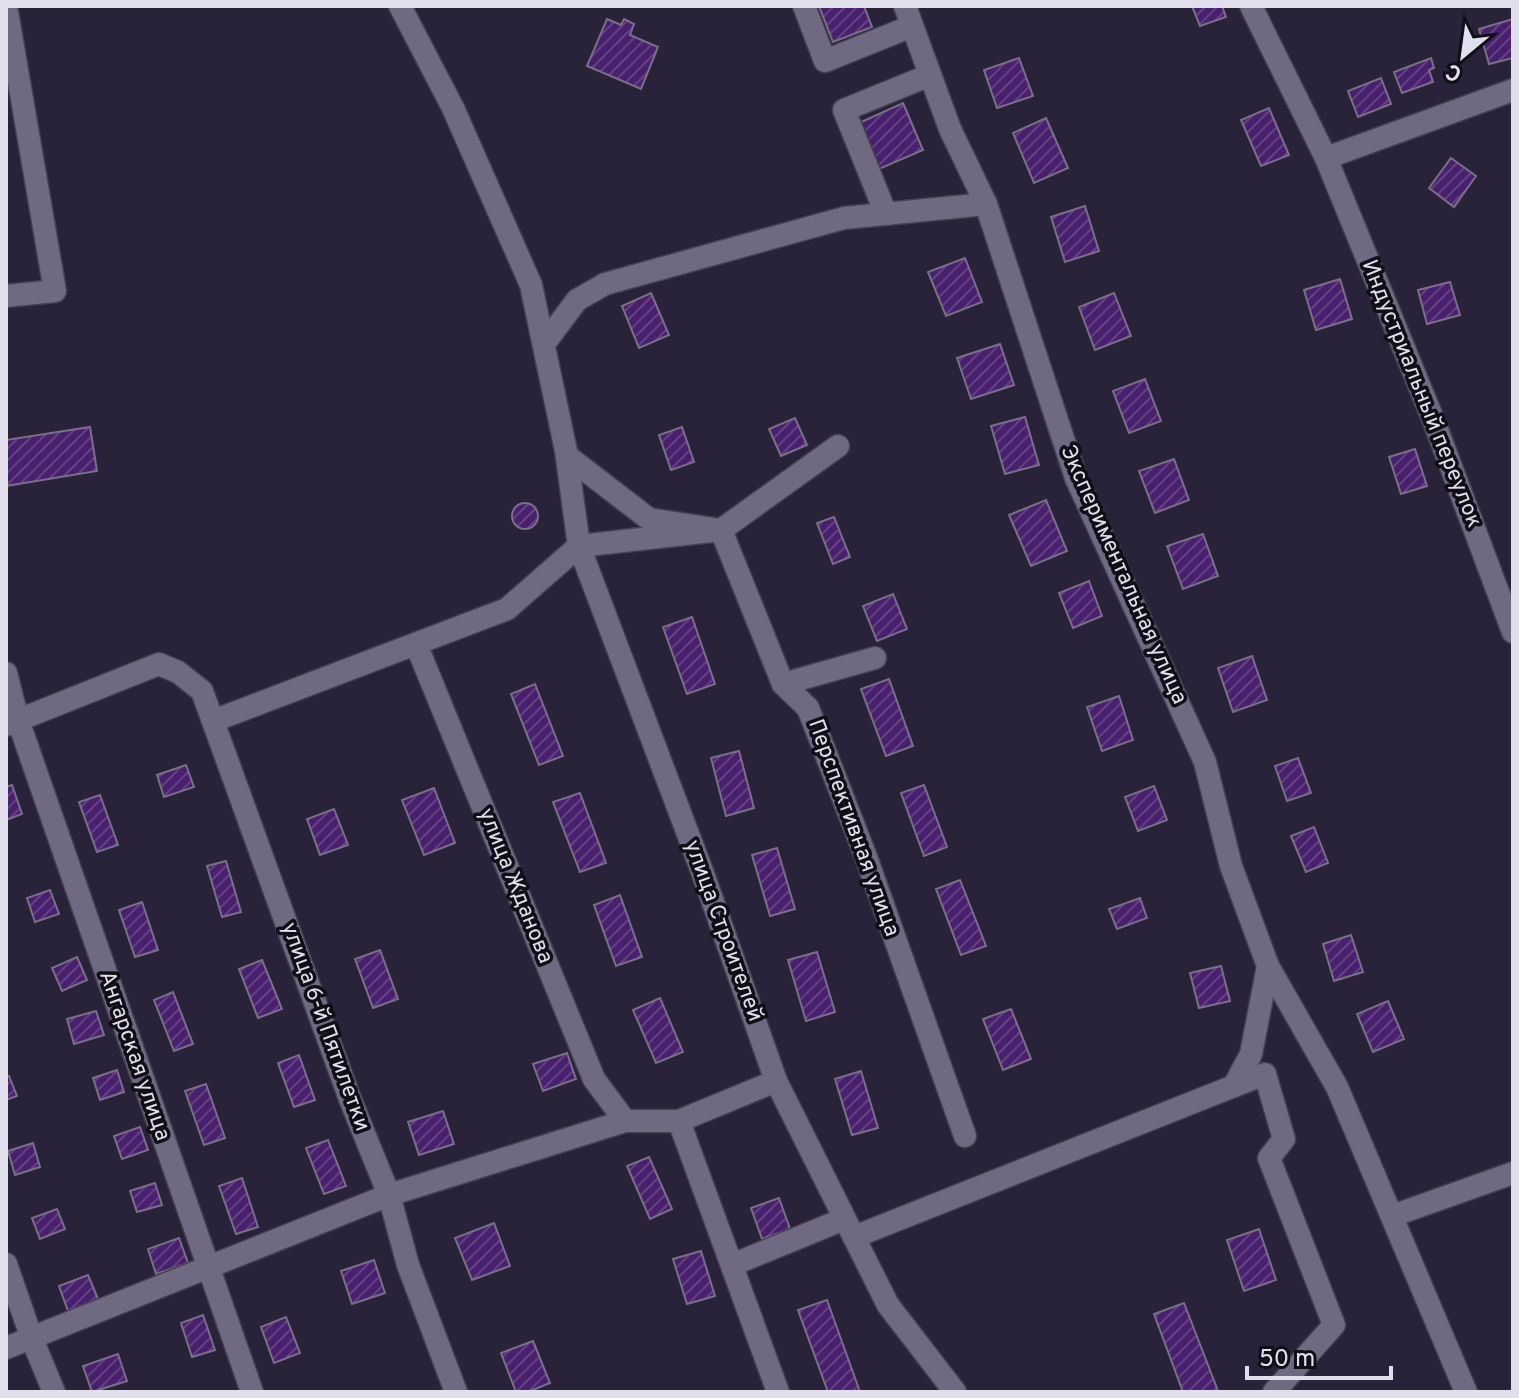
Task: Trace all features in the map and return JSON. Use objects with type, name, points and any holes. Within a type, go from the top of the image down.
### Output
[{"type":"street","points":[[6,6],[55,291],[6,296]]},
{"type":"street","name":"улица Строителей","points":[[400,6],[453,108],[531,285],[567,456],[579,546],[702,871],[776,1081],[888,1305],[955,1392]]},
{"type":"street","points":[[804,6],[825,61],[908,16]]},
{"type":"street","name":"Индустриальный переулок","points":[[1251,6],[1326,158],[1435,424],[1513,632]]},
{"type":"street","name":"Экспериментальная улица","points":[[908,16],[950,129],[986,204],[1076,478],[1205,762],[1231,866],[1268,966],[1337,1087],[1466,1392]]},
{"type":"street","points":[[886,214],[844,110],[930,75]]},
{"type":"street","points":[[1326,158],[1513,90]]},
{"type":"street","points":[[544,344],[577,300],[605,284],[844,218],[986,204]]},
{"type":"street","points":[[213,721],[507,609],[579,546],[721,530],[838,446]]},
{"type":"street","points":[[567,456],[649,519],[721,530]]},
{"type":"street","name":"Перспективная улица","points":[[721,530],[783,684],[808,708],[866,857],[965,1136]]},
{"type":"street","name":"улица Жданова","points":[[416,644],[594,1079],[625,1121]]},
{"type":"street","points":[[783,684],[875,658]]},
{"type":"street","name":"улица 6-й Пятилетки","points":[[12,722],[159,664],[178,672],[202,691],[350,1099],[389,1195],[408,1265],[456,1392]]},
{"type":"street","name":"Ангарская улица","points":[[6,673],[12,722],[252,1392]]},
{"type":"street","points":[[1234,1086],[1251,1054],[1268,966]]},
{"type":"street","points":[[732,1265],[849,1228],[1265,1074],[1284,1139],[1269,1158],[1334,1325],[1274,1392]]},
{"type":"street","points":[[6,1348],[389,1195],[625,1121],[679,1121],[776,1081]]},
{"type":"street","points":[[679,1121],[778,1392]]},
{"type":"street","points":[[1392,1216],[1513,1173]]},
{"type":"street","points":[[6,1264],[54,1392]]},
{"type":"building","points":[[819,6],[864,6],[872,27],[833,42]]},
{"type":"building","points":[[1192,6],[1222,6],[1226,17],[1200,26]]},
{"type":"building","points":[[607,19],[621,25],[624,19],[634,24],[630,35],[658,47],[641,89],[587,66]]},
{"type":"building","points":[[1513,19],[1513,58],[1489,64],[1479,29]]},
{"type":"building","points":[[1019,58],[1033,96],[997,108],[984,70]]},
{"type":"building","points":[[1431,58],[1434,68],[1429,70],[1433,82],[1402,93],[1394,72]]},
{"type":"building","points":[[1381,78],[1391,104],[1358,117],[1348,91]]},
{"type":"building","points":[[903,103],[923,150],[879,169],[859,123]]},
{"type":"building","points":[[1269,108],[1289,155],[1261,166],[1241,120]]},
{"type":"building","points":[[1046,118],[1068,168],[1034,183],[1013,133]]},
{"type":"building","points":[[1451,158],[1476,176],[1454,207],[1429,188]]},
{"type":"building","points":[[1085,206],[1099,251],[1065,262],[1051,217]]},
{"type":"building","points":[[965,258],[982,302],[946,316],[928,272]]},
{"type":"building","points":[[1340,279],[1352,319],[1316,330],[1304,290]]},
{"type":"building","points":[[1450,282],[1460,315],[1427,324],[1418,290]]},
{"type":"building","points":[[651,293],[669,335],[639,348],[622,306]]},
{"type":"building","points":[[1114,293],[1131,336],[1095,350],[1079,307]]},
{"type":"building","points":[[1000,344],[1014,385],[971,399],[957,358]]},
{"type":"building","points":[[1145,379],[1161,421],[1129,433],[1113,391]]},
{"type":"building","points":[[1025,417],[1039,465],[1005,474],[991,426]]},
{"type":"building","points":[[795,418],[807,445],[781,456],[769,429]]},
{"type":"building","points":[[90,427],[97,471],[6,486],[6,440]]},
{"type":"building","points":[[682,427],[694,462],[671,470],[659,435]]},
{"type":"building","points":[[1415,449],[1427,486],[1401,494],[1389,457]]},
{"type":"building","points":[[1174,459],[1189,500],[1155,513],[1139,471]]},
{"type":"building","points":[[1046,500],[1067,551],[1031,566],[1009,515]]},
{"type":"building","points":[[525,503],[534,507],[538,516],[534,525],[525,529],[516,525],[512,516],[516,507]]},
{"type":"building","points":[[834,517],[850,557],[833,564],[817,523]]},
{"type":"building","points":[[1203,534],[1218,576],[1183,589],[1167,546]]},
{"type":"building","points":[[1089,581],[1102,616],[1073,628],[1059,593]]},
{"type":"building","points":[[893,594],[907,629],[877,641],[863,606]]},
{"type":"building","points":[[692,617],[715,684],[687,694],[663,627]]},
{"type":"building","points":[[1252,656],[1267,700],[1233,712],[1218,668]]},
{"type":"building","points":[[889,679],[913,746],[886,756],[861,689]]},
{"type":"building","points":[[535,684],[563,756],[539,765],[511,694]]},
{"type":"building","points":[[1119,696],[1133,740],[1102,751],[1087,707]]},
{"type":"building","points":[[739,751],[754,808],[726,816],[711,758]]},
{"type":"building","points":[[1298,758],[1311,793],[1287,801],[1275,766]]},
{"type":"building","points":[[186,765],[194,787],[164,797],[157,775]]},
{"type":"building","points":[[12,785],[22,814],[6,820],[6,787]]},
{"type":"building","points":[[924,785],[947,847],[924,856],[901,793]]},
{"type":"building","points":[[1154,786],[1167,820],[1138,831],[1125,797]]},
{"type":"building","points":[[434,788],[455,843],[424,855],[402,800]]},
{"type":"building","points":[[580,793],[606,863],[580,872],[553,802]]},
{"type":"building","points":[[100,795],[118,845],[97,852],[79,802]]},
{"type":"building","points":[[334,809],[348,845],[320,855],[307,819]]},
{"type":"building","points":[[1314,827],[1328,863],[1306,872],[1291,836]]},
{"type":"building","points":[[777,848],[795,909],[770,916],[752,855]]},
{"type":"building","points":[[226,861],[241,912],[222,917],[207,866]]},
{"type":"building","points":[[960,880],[986,946],[961,955],[936,889]]},
{"type":"building","points":[[50,890],[59,914],[35,922],[27,898]]},
{"type":"building","points":[[620,895],[642,957],[616,966],[594,905]]},
{"type":"building","points":[[1140,898],[1147,918],[1117,929],[1109,909]]},
{"type":"building","points":[[142,902],[158,950],[135,957],[119,910]]},
{"type":"building","points":[[1351,935],[1363,972],[1334,981],[1323,944]]},
{"type":"building","points":[[380,950],[398,999],[373,1008],[355,959]]},
{"type":"building","points":[[817,952],[835,1012],[806,1021],[788,960]]},
{"type":"building","points":[[77,957],[87,980],[62,991],[52,968]]},
{"type":"building","points":[[262,960],[282,1009],[258,1018],[239,969]]},
{"type":"building","points":[[1221,966],[1230,1001],[1199,1008],[1190,973]]},
{"type":"building","points":[[173,992],[193,1044],[174,1051],[154,1000]]},
{"type":"building","points":[[660,998],[683,1052],[656,1063],[633,1010]]},
{"type":"building","points":[[1388,1001],[1404,1039],[1373,1052],[1357,1014]]},
{"type":"building","points":[[1011,1009],[1031,1059],[1003,1070],[983,1019]]},
{"type":"building","points":[[96,1011],[104,1035],[74,1044],[67,1019]]},
{"type":"building","points":[[567,1053],[576,1079],[543,1091],[533,1064]]},
{"type":"building","points":[[299,1055],[315,1100],[294,1107],[278,1063]]},
{"type":"building","points":[[117,1070],[124,1092],[100,1100],[93,1078]]},
{"type":"building","points":[[861,1071],[878,1128],[852,1135],[835,1079]]},
{"type":"building","points":[[9,1076],[17,1096],[6,1100],[6,1077]]},
{"type":"building","points":[[206,1084],[225,1138],[204,1145],[185,1091]]},
{"type":"building","points":[[443,1111],[454,1144],[419,1155],[408,1122]]},
{"type":"building","points":[[140,1127],[148,1150],[122,1159],[114,1136]]},
{"type":"building","points":[[328,1140],[346,1186],[324,1194],[306,1148]]},
{"type":"building","points":[[33,1143],[40,1167],[15,1175],[8,1151]]},
{"type":"building","points":[[649,1157],[672,1209],[650,1219],[627,1166]]},
{"type":"building","points":[[242,1178],[258,1227],[236,1234],[219,1186]]},
{"type":"building","points":[[155,1183],[162,1205],[137,1212],[130,1191]]},
{"type":"building","points":[[779,1198],[790,1229],[762,1239],[751,1208]]},
{"type":"building","points":[[57,1209],[65,1229],[40,1239],[32,1218]]},
{"type":"building","points":[[494,1223],[510,1266],[472,1280],[455,1238]]},
{"type":"building","points":[[1259,1229],[1276,1280],[1244,1291],[1227,1240]]},
{"type":"building","points":[[179,1238],[188,1263],[156,1274],[148,1249]]},
{"type":"building","points":[[701,1251],[715,1296],[687,1304],[673,1259]]},
{"type":"building","points":[[374,1260],[385,1293],[352,1304],[341,1271]]},
{"type":"building","points":[[88,1275],[98,1299],[68,1311],[59,1286]]},
{"type":"building","points":[[827,1300],[860,1392],[828,1392],[798,1310]]},
{"type":"building","points":[[1184,1303],[1216,1392],[1183,1392],[1154,1314]]},
{"type":"building","points":[[203,1315],[215,1350],[192,1357],[181,1323]]},
{"type":"building","points":[[286,1317],[300,1353],[274,1363],[261,1327]]},
{"type":"building","points":[[533,1341],[550,1383],[528,1392],[516,1392],[501,1353]]},
{"type":"building","points":[[118,1354],[127,1381],[92,1392],[83,1366]]}]
